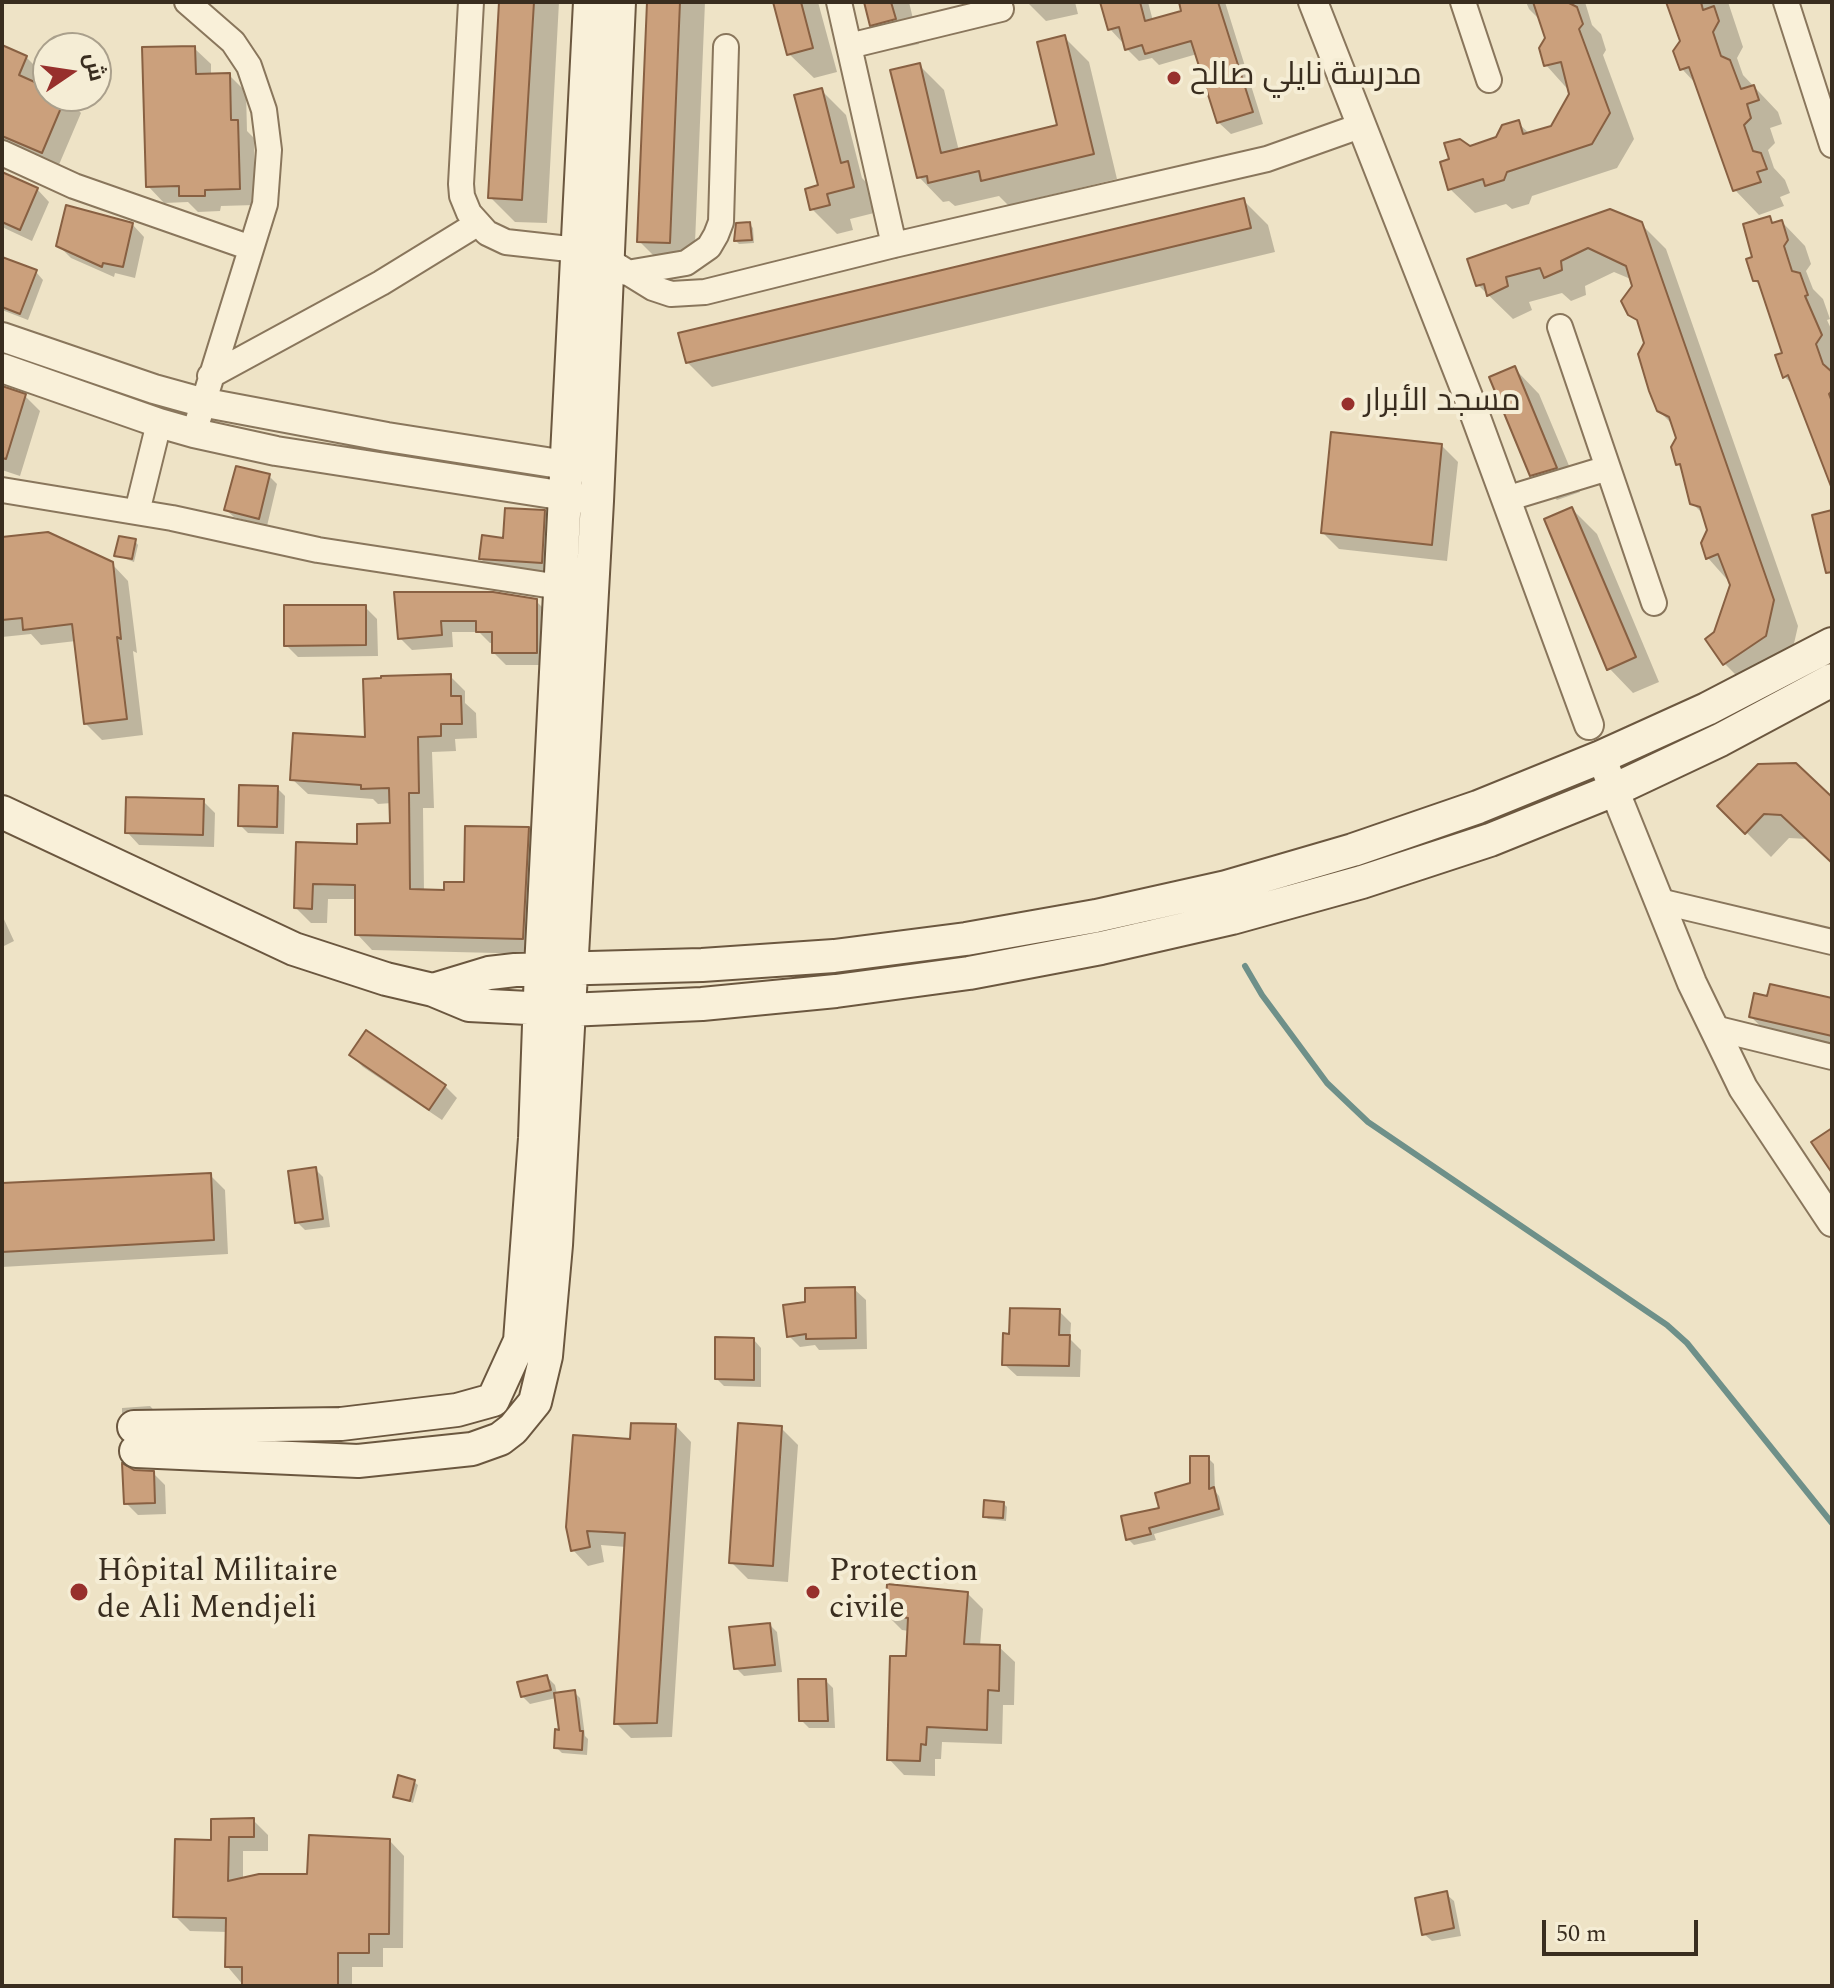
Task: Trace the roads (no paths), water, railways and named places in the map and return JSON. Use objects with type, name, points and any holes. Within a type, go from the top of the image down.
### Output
[{"type":"main road","points":[[590,2],[604,261]]},
{"type":"main road","points":[[135,1439],[412,1417],[493,1400],[520,1341],[535,1138],[554,1009],[582,483],[604,261],[619,2]]},
{"type":"main road","points":[[556,968],[560,587],[582,483]]},
{"type":"main road","points":[[433,990],[489,973],[556,968],[702,965],[834,956],[966,939],[1096,916],[1226,887],[1353,850],[1478,807],[1601,757],[1707,709],[1832,644]]},
{"type":"main road","points":[[2,812],[272,939],[340,965],[433,990],[469,1005],[554,1009],[702,1004],[836,991],[969,973],[1101,948],[1232,918],[1362,882],[1490,840],[1614,790],[1720,740],[1832,680]]},
{"type":"street","points":[[187,2],[233,42],[249,66],[264,110],[269,150],[265,204],[194,433]]},
{"type":"street","points":[[471,2],[462,196],[477,224],[506,242],[604,261],[686,263],[709,247],[716,235],[721,222],[726,47]]},
{"type":"street","points":[[839,2],[894,245]]},
{"type":"street","points":[[1313,2],[1471,404],[1601,757],[1692,983],[1743,1088],[1832,1222]]},
{"type":"street","points":[[1463,2],[1489,80]]},
{"type":"street","points":[[1786,2],[1832,145]]},
{"type":"street","points":[[849,46],[1001,9]]},
{"type":"street","points":[[604,261],[653,288],[671,294],[689,294],[1267,159],[1360,126]]},
{"type":"street","points":[[2,153],[74,186],[251,248]]},
{"type":"street","points":[[206,389],[477,224]]},
{"type":"street","points":[[1560,327],[1654,603]]},
{"type":"street","points":[[2,337],[140,385],[206,389],[387,437],[582,483]]},
{"type":"street","points":[[2,368],[159,423],[276,451],[582,483]]},
{"type":"street","points":[[137,512],[159,423]]},
{"type":"street","points":[[1506,499],[1608,468]]},
{"type":"street","points":[[4,492],[137,512],[318,550],[560,587]]},
{"type":"street","points":[[1659,901],[1832,942]]},
{"type":"street","points":[[1714,1028],[1832,1057]]},
{"type":"waterway","points":[[1245,966],[1262,995],[1327,1083],[1368,1122],[1667,1325],[1687,1343],[1832,1523]]},
{"type":"place","name":"مدرسة نايلي صالح","points":[[1174,78]]},
{"type":"place","name":"مسجد الأبرار","points":[[1348,404]]},
{"type":"place","name":"Hôpital Militaire de Ali Mendjeli","points":[[79,1592]]},
{"type":"place","name":"Protection civile","points":[[813,1592]]}]
